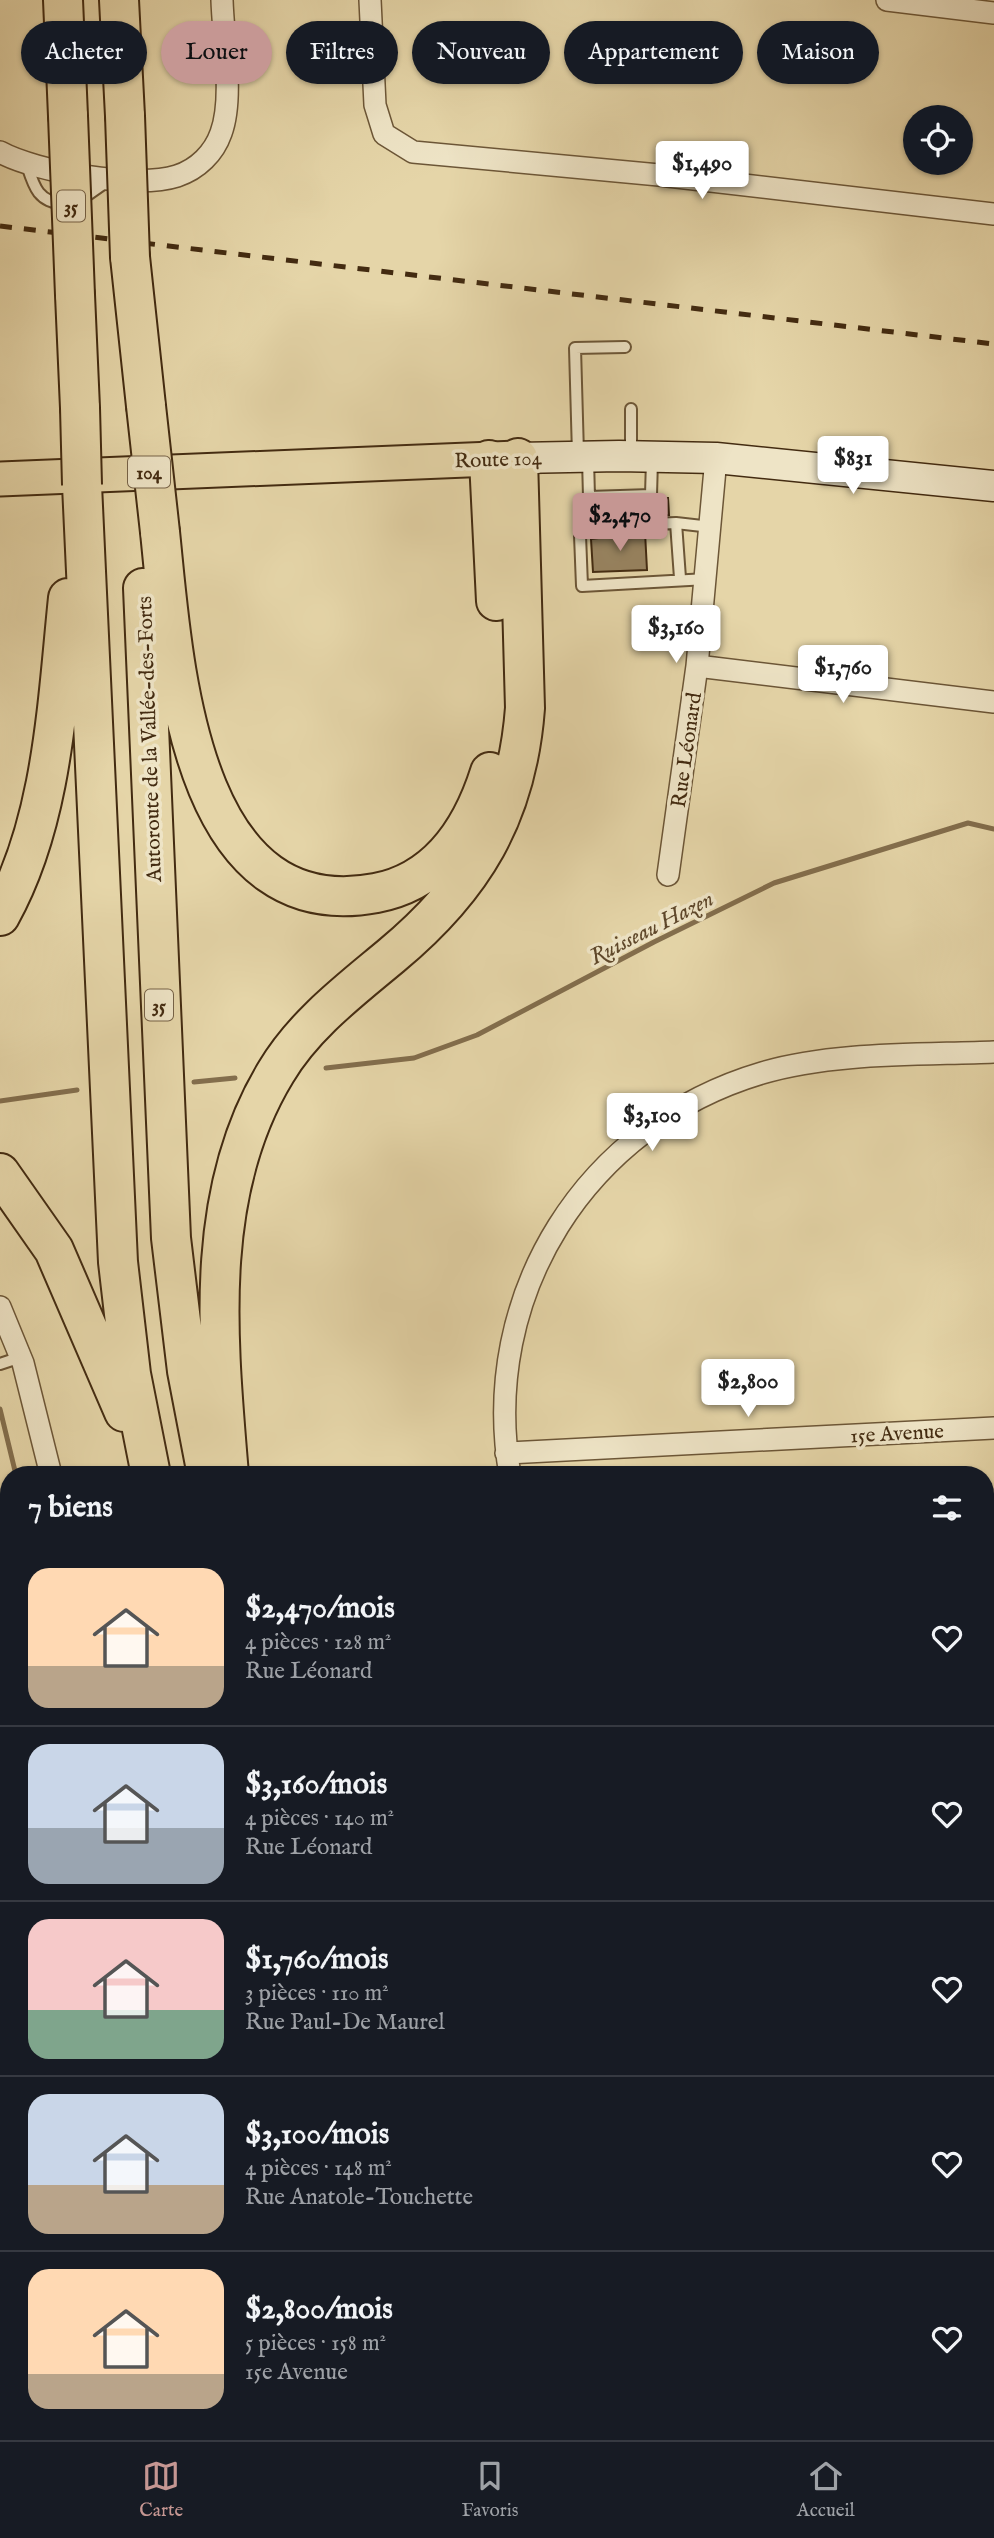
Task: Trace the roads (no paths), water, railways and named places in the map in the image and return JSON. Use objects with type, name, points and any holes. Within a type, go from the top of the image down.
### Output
[{"type":"highway","name":"35","points":[[63,0],[80,408],[80,535],[117,1253],[131,1374],[149,1466]]},
{"type":"highway","name":"Autoroute de la Vallée-des-Forts","points":[[119,0],[130,257],[150,532],[171,1238],[187,1371],[205,1466]]},
{"type":"highway","points":[[150,532],[181,702],[197,760],[223,820],[257,862],[291,884],[332,896],[381,892],[419,876],[452,849],[473,816],[490,772],[498,723],[503,459]]},
{"type":"highway","points":[[228,1466],[219,1350],[220,1268],[233,1185],[255,1114],[275,1072],[302,1036],[352,988],[408,942],[461,886],[491,840],[513,783],[521,747],[525,708],[503,459]]},
{"type":"highway","points":[[0,916],[25,860],[40,806],[54,726],[80,535]]},
{"type":"highway","points":[[0,1173],[54,1250],[148,1466]]},
{"type":"main road","name":"Route 104","points":[[0,479],[583,456],[642,456],[716,458],[994,486]]},
{"type":"street","points":[[0,152],[27,164],[110,178],[153,180],[178,176],[196,167],[214,148],[221,132],[226,106],[222,0]]},
{"type":"street","points":[[370,0],[375,104],[384,134],[413,152],[659,175],[994,214]]},
{"type":"street","points":[[887,0],[994,13]]},
{"type":"street","name":"Rue Léonard","points":[[668,875],[697,666],[716,458]]},
{"type":"street","points":[[697,666],[994,702]]},
{"type":"street","points":[[508,1466],[502,1410],[506,1364],[513,1331],[531,1278],[557,1227],[585,1188],[640,1135],[697,1098],[746,1078],[791,1066],[994,1052]]},
{"type":"street","points":[[0,1307],[21,1357],[49,1466]]},
{"type":"street","name":"15e Avenue","points":[[506,1453],[994,1428]]},
{"type":"lane","points":[[27,164],[37,192],[50,203],[81,201],[110,178]]},
{"type":"lane","points":[[591,528],[575,348],[625,347]]},
{"type":"lane","points":[[631,409],[651,495],[653,524]]},
{"type":"lane","points":[[589,497],[651,495]]},
{"type":"lane","points":[[676,523],[680,578]]},
{"type":"lane","points":[[707,579],[680,578],[582,586],[580,535],[591,528],[653,524],[676,523],[711,527]]},
{"type":"lane","points":[[0,1364],[21,1357]]},
{"type":"waterway","name":"Ruisseau Hazen","points":[[326,1068],[414,1058],[477,1035],[654,942],[774,883],[968,823],[994,829]]},
{"type":"waterway","name":"Ruisseau Hazen","points":[[194,1082],[235,1078]]},
{"type":"waterway","name":"Ruisseau Hazen","points":[[0,1101],[77,1090]]},
{"type":"waterway","points":[[0,1409],[14,1466]]},
{"type":"railway","points":[[0,226],[994,344]]}]
